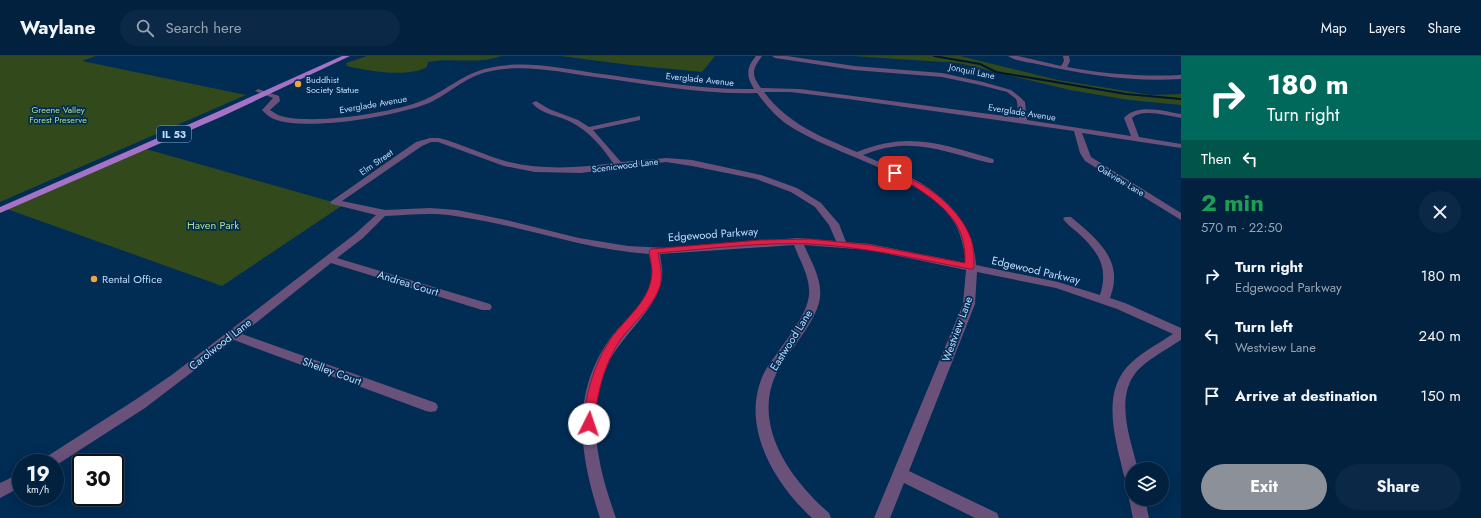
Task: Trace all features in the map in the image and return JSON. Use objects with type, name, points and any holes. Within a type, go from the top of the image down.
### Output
[{"type":"main road","name":"IL 53","points":[[0,210],[262,92],[337,56]]},
{"type":"main road","name":"IL 53","points":[[0,203],[347,56]]},
{"type":"street","name":"Westview Lane","points":[[759,56],[751,66],[749,74],[774,109],[791,124],[895,173],[921,187],[946,207],[964,231],[969,247],[971,282],[969,304],[882,518]]},
{"type":"street","name":"Jonquil Lane","points":[[775,56],[854,68],[942,75],[981,83],[1009,91],[1018,98],[1021,102],[1023,121]]},
{"type":"street","points":[[1010,56],[1064,68],[1130,77],[1155,79],[1181,78]]},
{"type":"street","points":[[1064,68],[1067,61],[1066,56]]},
{"type":"street","name":"Everglade Avenue","points":[[262,92],[277,97],[276,101],[266,110],[270,115],[284,120],[319,121],[404,109],[426,102],[476,74],[509,67],[536,67],[643,82],[729,91],[802,92],[1023,121],[1181,146]]},
{"type":"street","points":[[536,103],[540,108],[567,117],[588,129],[605,146],[619,165]]},
{"type":"street","points":[[1136,139],[1128,118],[1130,115],[1136,112],[1149,112],[1181,116]]},
{"type":"street","points":[[588,129],[637,118]]},
{"type":"street","name":"Oakview Lane","points":[[1077,130],[1084,153],[1088,159],[1181,217]]},
{"type":"street","name":"Scenicwood Lane","points":[[430,140],[454,144],[507,164],[536,169],[576,170],[653,161],[676,161],[750,175],[778,183],[798,192],[818,205],[834,224],[842,244]]},
{"type":"street","name":"Elm Street","points":[[335,202],[419,144],[430,140]]},
{"type":"street","points":[[856,155],[887,144],[906,143],[934,146],[990,161]]},
{"type":"street","name":"Edgewood Parkway","points":[[335,202],[383,212],[435,211],[458,213],[602,246],[654,251],[797,241],[842,244],[893,251],[1051,284],[1104,300],[1146,316],[1181,333]]},
{"type":"street","name":"Carolwood Lane","points":[[62,454],[140,404],[233,335],[359,236],[383,212]]},
{"type":"street","points":[[1068,219],[1088,237],[1104,258],[1110,275],[1104,300]]},
{"type":"street","name":"Eastwood Lane","points":[[797,241],[812,278],[815,290],[814,300],[807,316],[771,370],[766,382],[761,406],[762,420],[770,447],[785,475],[797,492],[823,518]]},
{"type":"street","points":[[608,518],[598,490],[589,451],[588,430],[591,397],[602,363],[609,350],[623,329],[648,301],[655,286],[657,271],[654,251]]},
{"type":"street","name":"Andrea Court","points":[[329,259],[486,307]]},
{"type":"street","points":[[1129,462],[1120,416],[1121,392],[1125,381],[1136,366],[1181,333]]},
{"type":"street","name":"Shelley Court","points":[[233,335],[430,407]]},
{"type":"street","points":[[900,474],[991,518]]},
{"type":"street","points":[[0,491],[12,484]]},
{"type":"street","points":[[1138,506],[1141,518]]},
{"type":"green space","name":"Greene Valley Forest Preserve","points":[[0,56],[96,56],[82,61],[246,95],[0,202]]},
{"type":"green space","points":[[367,56],[501,56],[492,59],[474,61],[446,60],[428,62],[427,67],[419,70],[399,73],[366,70],[347,66],[346,63]]},
{"type":"green space","points":[[561,56],[715,56],[702,72]]},
{"type":"green space","points":[[853,56],[960,56],[1058,80],[1151,95],[1181,94],[1181,105],[1129,100],[1070,90],[958,63]]},
{"type":"green space","name":"Haven Park","points":[[146,149],[343,205],[222,286],[7,209]]},
{"type":"waterway","points":[[934,56],[980,64],[996,72],[1126,94],[1181,99]]},
{"type":"place","name":"Buddhist Society Statue","points":[[298,84]]},
{"type":"place","name":"Rental Office","points":[[94,279]]},
{"type":"route","points":[[589,424],[591,397],[602,363],[623,329],[648,301],[655,286],[657,271],[654,251],[797,241],[870,247],[970,267],[969,247],[967,240],[964,231],[953,215],[937,199],[921,187],[895,173]]}]
